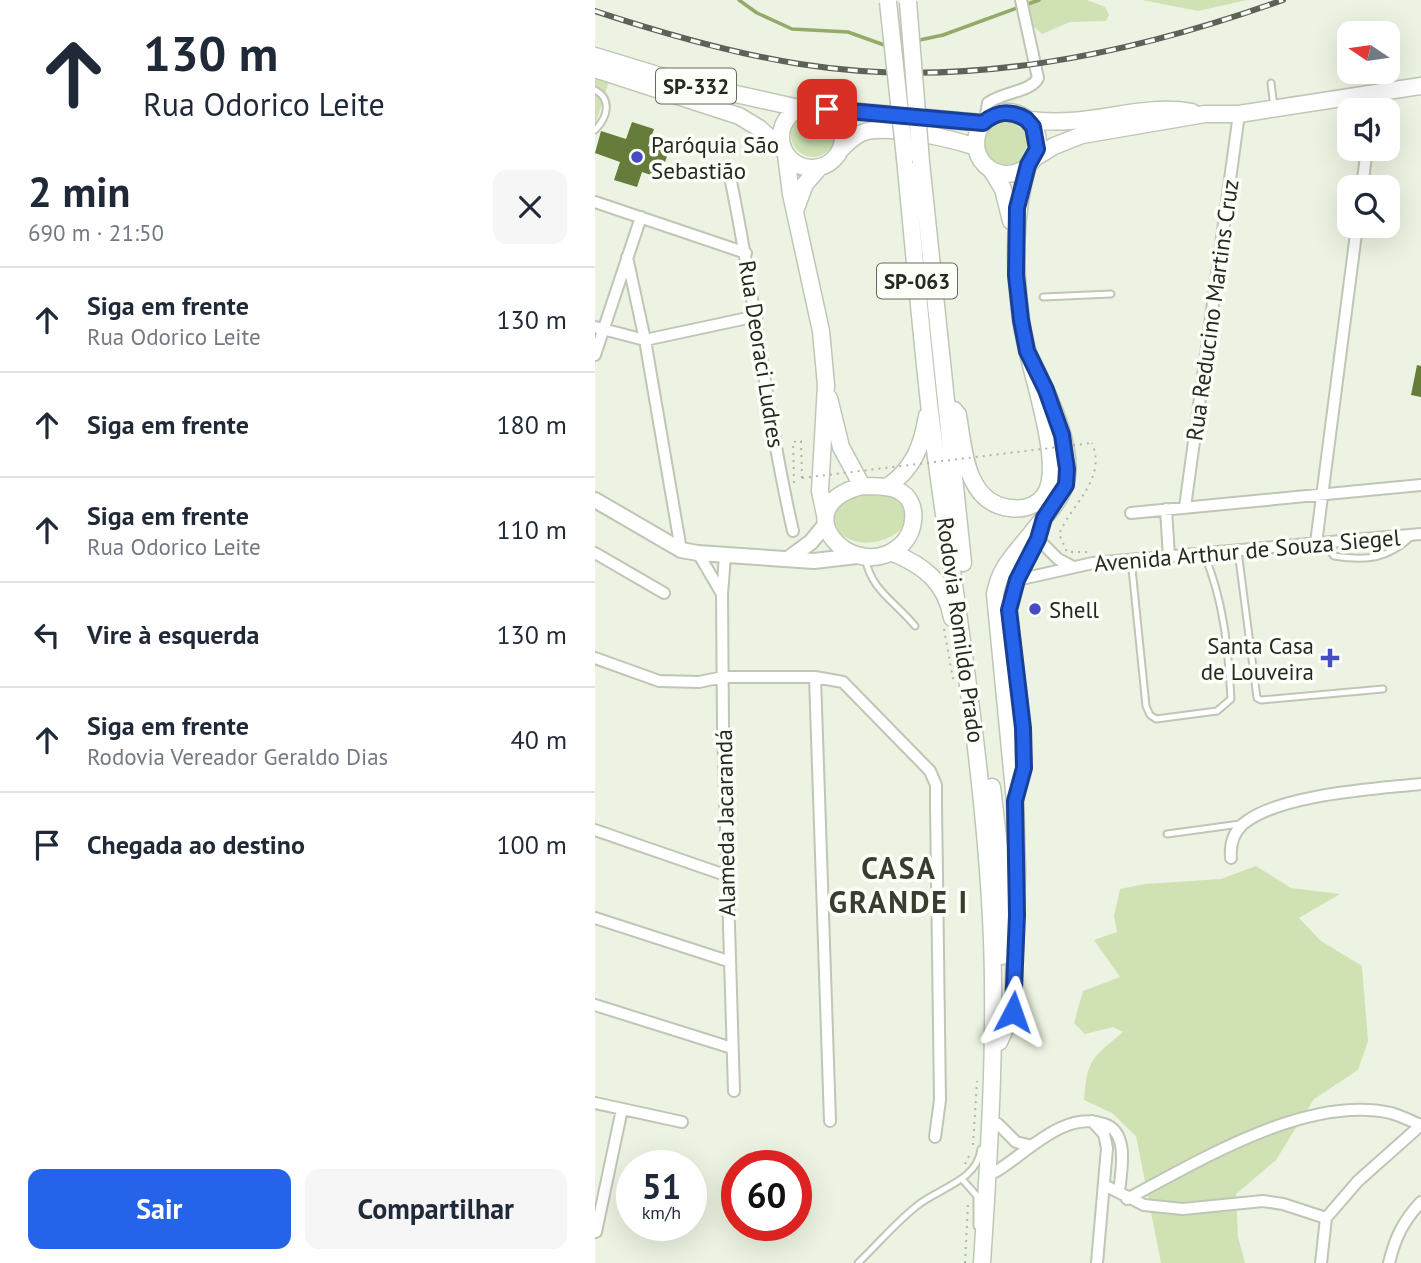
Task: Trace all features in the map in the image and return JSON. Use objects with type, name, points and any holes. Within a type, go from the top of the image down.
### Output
[{"type":"main road","name":"Rodovia Romildo Prado","points":[[888,1],[913,160],[975,726],[992,941],[985,1073],[984,1260]]},
{"type":"main road","name":"Rodovia Romildo Prado","points":[[908,1],[913,160]]},
{"type":"main road","name":"SP-332","points":[[595,56],[677,81],[799,108],[813,105],[827,109],[984,122],[1005,112],[1026,119],[1063,123],[1168,110],[1239,114],[1274,107],[1337,104]]},
{"type":"main road","name":"SP-332","points":[[595,69],[739,116],[759,128],[800,166],[819,168]]},
{"type":"main road","name":"SP-332","points":[[1387,98],[1417,89]]},
{"type":"main road","points":[[799,108],[782,126],[785,152],[795,211],[817,299],[826,385],[841,447],[862,486]]},
{"type":"main road","points":[[827,109],[842,126],[841,149]]},
{"type":"main road","name":"SP-332","points":[[992,171],[1011,174],[1054,146],[1082,135],[1205,114]]},
{"type":"main road","points":[[887,487],[908,471],[918,454],[938,402],[958,415],[968,470],[981,496],[1005,508],[1018,509],[1033,505],[1047,489],[1052,469],[1048,436],[1021,320],[1016,240],[1017,208],[1037,138],[1026,119]]},
{"type":"main road","points":[[984,122],[976,147],[984,164],[992,171],[1003,189],[1016,240]]},
{"type":"main road","points":[[795,211],[805,184],[819,168],[832,161],[851,139],[870,130],[947,138],[976,147]]},
{"type":"main road","points":[[999,1042],[1013,1012],[1015,989],[1015,801],[995,594],[1005,562],[1044,518],[1066,485],[1066,453],[1046,390],[1027,351]]},
{"type":"main road","points":[[826,385],[820,453],[820,491],[825,520],[837,545],[861,556]]},
{"type":"main road","name":"Rodovia Romildo Prado","points":[[938,402],[999,847],[1003,940],[998,1124],[984,1260]]},
{"type":"main road","points":[[595,499],[681,550],[725,556],[814,561],[891,552],[908,538],[914,516],[907,495],[887,487],[862,486],[835,498],[811,542],[788,559]]},
{"type":"main road","points":[[1015,801],[1024,768],[1023,728],[1009,610],[1017,580],[1038,539],[1044,518]]},
{"type":"main road","points":[[891,552],[924,568],[945,593],[975,726]]},
{"type":"street","points":[[984,122],[988,103],[996,96],[1037,82],[1039,72],[1021,0]]},
{"type":"street","name":"Rua Reducino Martins Cruz","points":[[1185,507],[1239,114]]},
{"type":"street","name":"Rua Deoraci Ludres","points":[[730,177],[747,253],[783,486],[793,531]]},
{"type":"street","points":[[595,202],[747,253]]},
{"type":"street","points":[[595,355],[600,328],[641,218]]},
{"type":"street","points":[[1320,543],[1321,494],[1355,238]]},
{"type":"street","points":[[627,257],[645,340],[681,550]]},
{"type":"street","points":[[600,328],[645,340],[757,316]]},
{"type":"street","points":[[1131,513],[1421,485]]},
{"type":"street","points":[[1166,509],[1169,557]]},
{"type":"street","name":"Avenida Arthur de Souza Siegel","points":[[1017,580],[1093,563],[1417,534]]},
{"type":"street","name":"Avenida Arthur de Souza Siegel","points":[[1038,539],[1058,559],[1073,567]]},
{"type":"street","points":[[595,553],[664,593]]},
{"type":"street","points":[[698,553],[722,594]]},
{"type":"street","name":"Alameda Jacarandá","points":[[725,556],[722,594],[723,677],[728,961],[734,1091]]},
{"type":"street","points":[[595,658],[659,681],[699,682],[723,677],[814,677],[843,682],[930,771],[936,785],[940,1100],[935,1137]]},
{"type":"street","points":[[814,677],[830,1121]]},
{"type":"street","points":[[1231,858],[1230,848],[1243,824],[1296,802],[1421,784]]},
{"type":"street","points":[[595,830],[728,876]]},
{"type":"street","points":[[595,918],[728,961]]},
{"type":"street","points":[[595,1005],[732,1048]]},
{"type":"street","points":[[595,1103],[682,1122]]},
{"type":"street","points":[[596,1232],[622,1109]]},
{"type":"street","points":[[1123,1196],[1230,1144],[1266,1130],[1325,1115],[1368,1110],[1392,1114],[1421,1125],[1358,1181],[1326,1218],[1321,1263]]},
{"type":"street","points":[[1090,1120],[1104,1134],[1107,1148],[1097,1263]]},
{"type":"street","points":[[995,1172],[1073,1122],[1090,1120],[1108,1125],[1118,1136],[1122,1152],[1123,1196]]},
{"type":"street","points":[[998,1124],[1016,1142],[1032,1146]]},
{"type":"street","points":[[1104,1185],[1144,1205],[1183,1209],[1263,1201],[1283,1204],[1326,1218]]},
{"type":"street","points":[[1388,1263],[1394,1240],[1405,1219],[1421,1202]]},
{"type":"lane","points":[[1271,83],[1274,107]]},
{"type":"lane","points":[[595,90],[604,95],[607,103],[603,119],[595,130]]},
{"type":"lane","points":[[1043,296],[1111,294]]},
{"type":"lane","points":[[1320,543],[1334,556],[1378,556],[1396,552],[1417,534]]},
{"type":"lane","points":[[1238,551],[1257,698],[1261,700],[1383,689]]},
{"type":"lane","points":[[1132,559],[1146,706],[1150,715],[1156,719],[1217,711],[1231,699],[1227,638],[1218,592],[1204,554]]},
{"type":"lane","points":[[861,556],[874,585],[915,626]]},
{"type":"lane","points":[[1167,834],[1243,824]]},
{"type":"lane","points":[[858,1263],[918,1205],[963,1179],[980,1156],[986,1092],[985,1073]]},
{"type":"lane","points":[[963,1179],[977,1196],[977,1238],[984,1260]]},
{"type":"path","points":[[795,483],[793,442],[801,441],[802,478],[1092,443],[1098,463],[1093,479],[1059,534],[1067,552],[1088,552],[1093,563]]},
{"type":"path","points":[[943,625],[955,690]]},
{"type":"path","points":[[954,1184],[972,1150],[985,1073]]},
{"type":"path","points":[[965,1263],[968,1204]]},
{"type":"green space","points":[[1023,0],[1087,0],[1105,7],[1109,15],[1106,21],[1070,22],[1042,34],[1032,25]]},
{"type":"green space","points":[[1142,0],[1247,0],[1198,11]]},
{"type":"green space","points":[[595,75],[609,81],[595,126]]},
{"type":"green space","points":[[813,113],[829,119],[835,135],[829,151],[813,157],[797,151],[791,135],[797,119]]},
{"type":"green space","points":[[1006,120],[1023,126],[1029,143],[1023,160],[1006,166],[989,160],[983,143],[989,126]]},
{"type":"green space","points":[[878,490],[896,497],[906,507],[908,517],[904,526],[885,539],[873,542],[859,542],[847,538],[838,530],[836,524],[835,512],[840,501],[852,494]]},
{"type":"green space","points":[[1256,866],[1291,888],[1340,894],[1299,918],[1321,941],[1362,966],[1368,1041],[1358,1070],[1314,1099],[1276,1160],[1236,1194],[1238,1237],[1245,1263],[1161,1263],[1136,1136],[1112,1113],[1084,1100],[1089,1067],[1093,1060],[1123,1032],[1113,1027],[1085,1034],[1074,1023],[1083,991],[1120,977],[1094,940],[1117,932],[1114,916],[1120,889],[1145,884],[1221,879]]},
{"type":"building","name":"Paróquia São Sebastião","points":[[632,122],[654,129],[648,146],[668,153],[660,178],[642,172],[637,187],[614,180],[620,162],[595,153],[601,131],[626,139]]},
{"type":"building","points":[[1417,365],[1421,366],[1421,397],[1411,395]]},
{"type":"waterway","points":[[739,0],[757,13],[792,29],[848,32],[887,46]]},
{"type":"waterway","points":[[915,41],[943,35],[1039,0]]},
{"type":"railway","points":[[595,11],[696,42],[800,64],[862,71],[923,73],[984,70],[1106,51],[1166,37],[1283,0]]},
{"type":"place","name":"Paróquia São Sebastião","points":[[637,157]]},
{"type":"place","name":"Shell","points":[[1035,609]]},
{"type":"place","name":"Santa Casa de Louveira","points":[[1330,658]]},
{"type":"district","name":"CASA GRANDE I","points":[[899,884]]},
{"type":"route","points":[[827,109],[983,123],[995,114],[1005,112],[1026,119],[1037,138],[1037,149],[1028,165],[1017,208],[1016,275],[1022,332],[1027,351],[1046,390],[1062,435],[1067,469],[1066,485],[1044,518],[1038,539],[1017,580],[1009,610],[1023,728],[1024,768],[1015,801],[1017,915],[1013,1012]]}]
